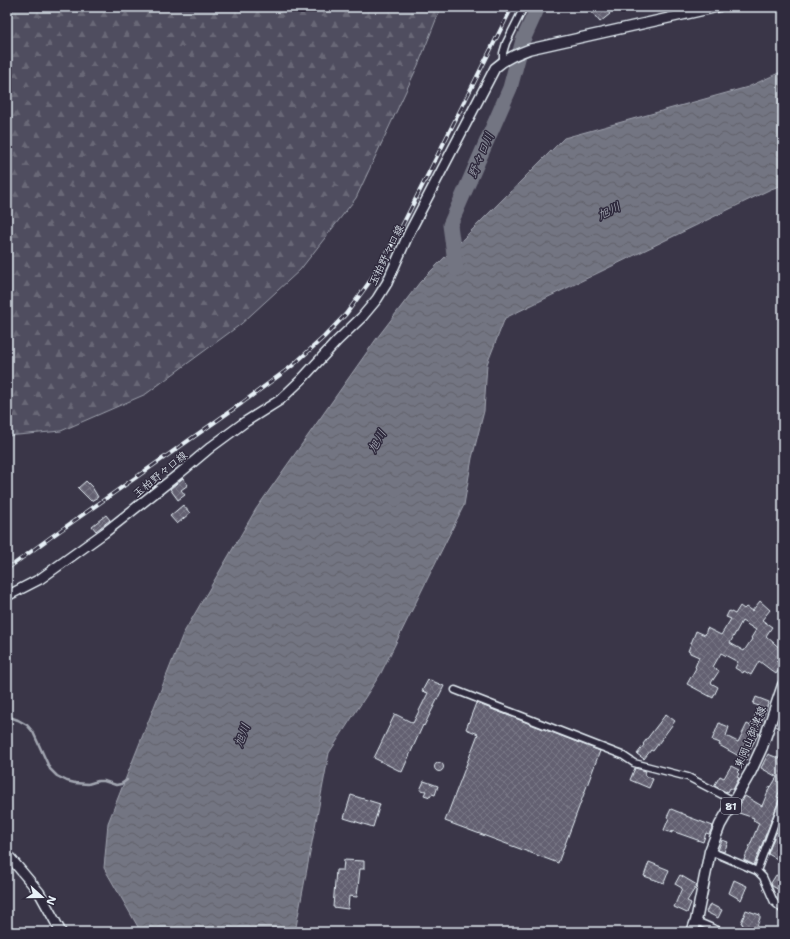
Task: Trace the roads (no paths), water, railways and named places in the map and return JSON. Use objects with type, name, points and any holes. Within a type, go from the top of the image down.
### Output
[{"type":"main road","points":[[506,59],[530,49],[718,7]]},
{"type":"main road","name":"玉柏野々口線","points":[[7,596],[40,579],[104,533],[211,447],[245,422],[280,400],[362,317],[377,299],[387,283],[410,233],[495,68],[506,59]]},
{"type":"main road","name":"東岡山御津線","points":[[692,932],[696,921],[710,851],[720,825],[751,771],[762,748],[783,685]]},
{"type":"main road","points":[[7,854],[39,892],[61,932]]},
{"type":"street","points":[[506,59],[503,53],[506,43],[524,7]]},
{"type":"street","points":[[456,690],[622,755],[634,763],[688,777],[734,801]]},
{"type":"street","points":[[757,871],[783,802]]},
{"type":"street","points":[[710,851],[757,871],[763,877],[774,902],[783,910]]},
{"type":"street","points":[[696,921],[722,932]]},
{"type":"water","name":"旭川","points":[[783,71],[783,185],[771,189],[505,318],[487,364],[484,411],[472,458],[464,505],[381,673],[329,753],[295,932],[141,932],[104,868],[108,823],[183,634],[256,509],[377,338],[420,282],[564,138],[748,87]]},
{"type":"waterway","name":"野々口川","points":[[456,269],[450,225],[510,88],[523,40],[538,7]]},
{"type":"waterway","points":[[7,716],[27,725],[33,732],[50,769],[57,776],[67,781],[88,784],[104,781],[116,785],[127,780]]},
{"type":"railway","points":[[7,569],[292,366],[324,337],[346,314],[368,284],[397,236],[512,7]]}]
